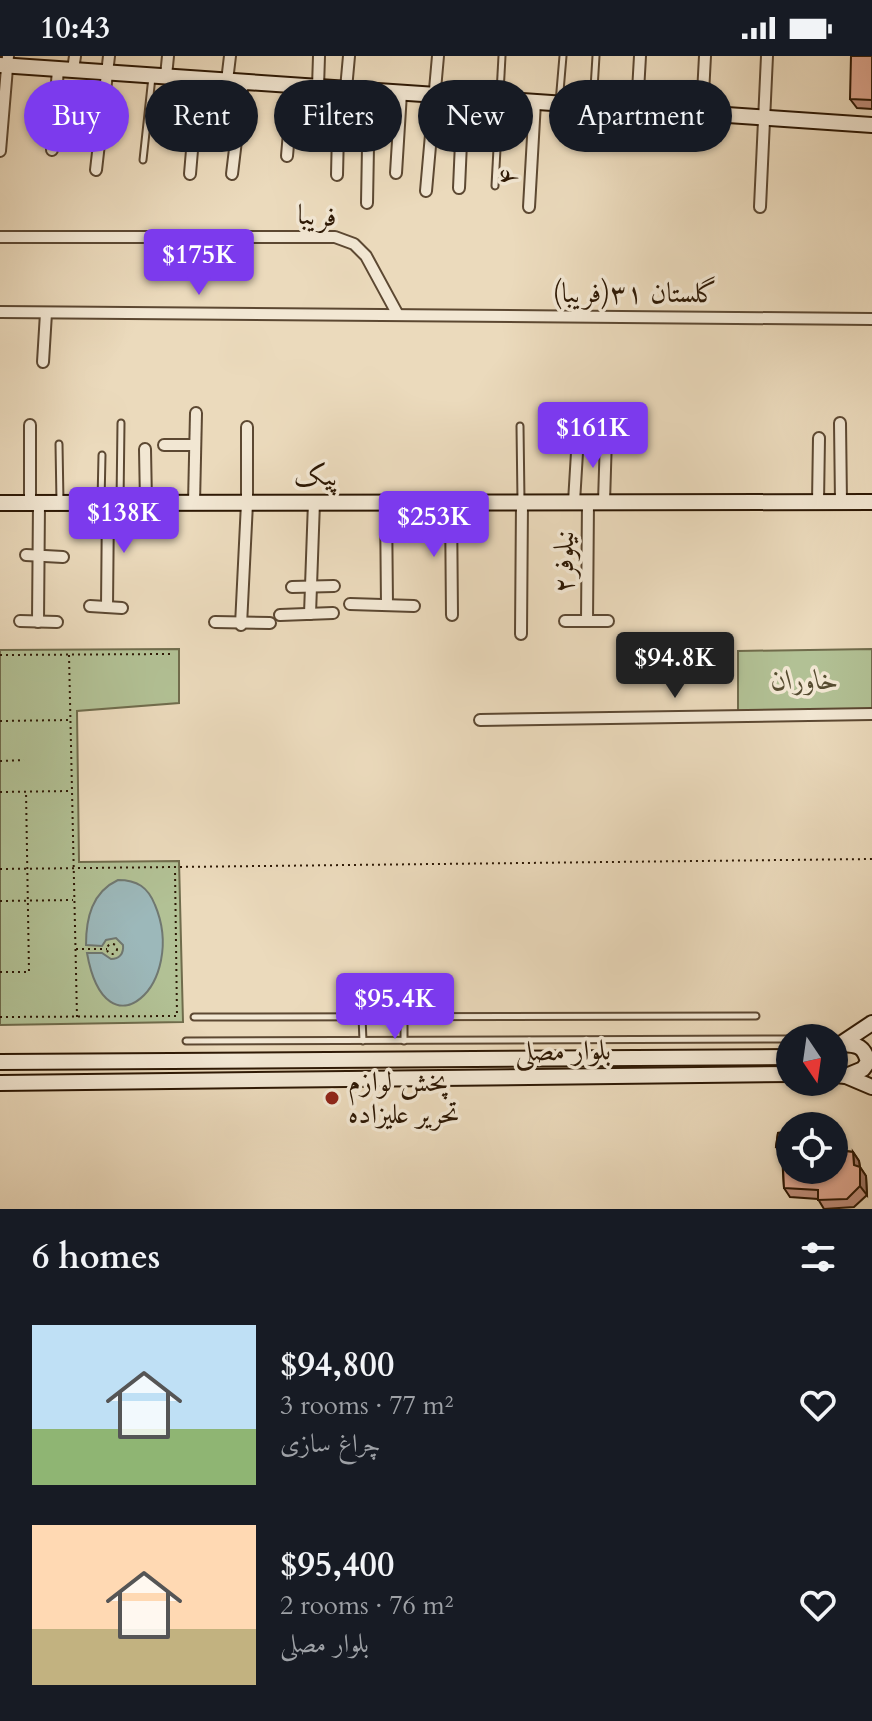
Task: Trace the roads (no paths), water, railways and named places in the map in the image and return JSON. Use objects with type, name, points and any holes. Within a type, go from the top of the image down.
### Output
[{"type":"street","points":[[96,170],[109,56]]},
{"type":"street","points":[[159,76],[168,56]]},
{"type":"street","points":[[230,56],[235,80]]},
{"type":"street","points":[[318,80],[319,56]]},
{"type":"street","points":[[345,80],[349,56]]},
{"type":"street","points":[[436,80],[438,56]]},
{"type":"street","points":[[639,80],[640,56]]},
{"type":"street","points":[[704,80],[705,56]]},
{"type":"street","points":[[760,207],[767,56]]},
{"type":"street","points":[[0,151],[5,62],[69,65],[107,72],[216,80]]},
{"type":"street","points":[[190,174],[198,79]]},
{"type":"street","points":[[535,102],[549,103]]},
{"type":"street","name":"۴","points":[[529,207],[535,102]]},
{"type":"street","points":[[732,115],[872,125]]},
{"type":"street","points":[[232,174],[233,152]]},
{"type":"street","points":[[287,152],[287,156]]},
{"type":"street","points":[[337,175],[339,152]]},
{"type":"street","points":[[367,203],[368,152]]},
{"type":"street","points":[[396,173],[397,152]]},
{"type":"street","points":[[426,191],[429,152]]},
{"type":"street","points":[[459,188],[461,152]]},
{"type":"street","name":"فریبا","points":[[0,237],[335,237],[354,244],[366,256],[398,315]]},
{"type":"street","name":"گلستان ۳۱(فریبا)","points":[[0,312],[872,319]]},
{"type":"street","points":[[43,362],[46,313]]},
{"type":"street","points":[[194,503],[196,413]]},
{"type":"street","points":[[840,423],[841,502]]},
{"type":"street","points":[[30,425],[39,556],[38,622]]},
{"type":"street","points":[[241,625],[247,427]]},
{"type":"street","name":"نیلوفر۲","points":[[578,436],[587,621]]},
{"type":"street","points":[[604,502],[606,437]]},
{"type":"street","points":[[818,502],[819,438]]},
{"type":"street","points":[[164,445],[195,445]]},
{"type":"street","points":[[145,449],[146,503]]},
{"type":"street","points":[[310,614],[314,502]]},
{"type":"street","points":[[386,502],[387,605]]},
{"type":"street","points":[[451,502],[452,615]]},
{"type":"street","points":[[521,634],[522,502]]},
{"type":"street","name":"پیک","points":[[0,503],[872,502]]},
{"type":"street","points":[[107,607],[110,503]]},
{"type":"street","points":[[26,555],[63,557]]},
{"type":"street","points":[[292,587],[334,586]]},
{"type":"street","points":[[350,604],[414,606]]},
{"type":"street","points":[[90,606],[122,608]]},
{"type":"street","points":[[280,615],[333,613]]},
{"type":"street","points":[[20,621],[57,622]]},
{"type":"street","points":[[565,621],[608,621]]},
{"type":"street","points":[[215,622],[241,625],[270,623]]},
{"type":"street","points":[[480,720],[872,714]]},
{"type":"street","points":[[848,1039],[872,1023]]},
{"type":"street","points":[[848,1045],[858,1045],[866,1051],[868,1062],[863,1069],[848,1073]]},
{"type":"street","name":"بلوار مصلی","points":[[0,1062],[776,1057]]},
{"type":"street","name":"بلوار مصلی","points":[[0,1083],[776,1074]]},
{"type":"street","points":[[848,1078],[872,1087]]},
{"type":"lane","points":[[501,80],[502,56]]},
{"type":"lane","points":[[561,80],[563,56]]},
{"type":"lane","points":[[595,80],[596,56]]},
{"type":"lane","points":[[143,160],[159,76]]},
{"type":"lane","points":[[495,186],[497,152]]},
{"type":"lane","points":[[110,503],[121,423]]},
{"type":"lane","points":[[520,426],[522,502]]},
{"type":"lane","points":[[59,444],[60,503]]},
{"type":"lane","points":[[102,455],[110,503]]},
{"type":"lane","points":[[194,1017],[756,1016]]},
{"type":"lane","points":[[362,1017],[363,1041]]},
{"type":"lane","points":[[404,1017],[404,1041]]},
{"type":"lane","points":[[186,1041],[776,1039]]},
{"type":"lane","points":[[722,1040],[732,1058]]},
{"type":"water","points":[[118,880],[131,881],[145,889],[155,905],[162,934],[161,960],[153,983],[140,998],[126,1005],[110,1002],[97,985],[87,953],[102,953],[114,959],[122,953],[123,945],[116,938],[106,940],[102,946],[86,945],[92,907],[102,891]]},
{"type":"place","name":"پخش لوازم تحریر علیزاده","points":[[332,1098]]},
{"type":"park label","name":"خاوران","points":[[805,680]]}]
